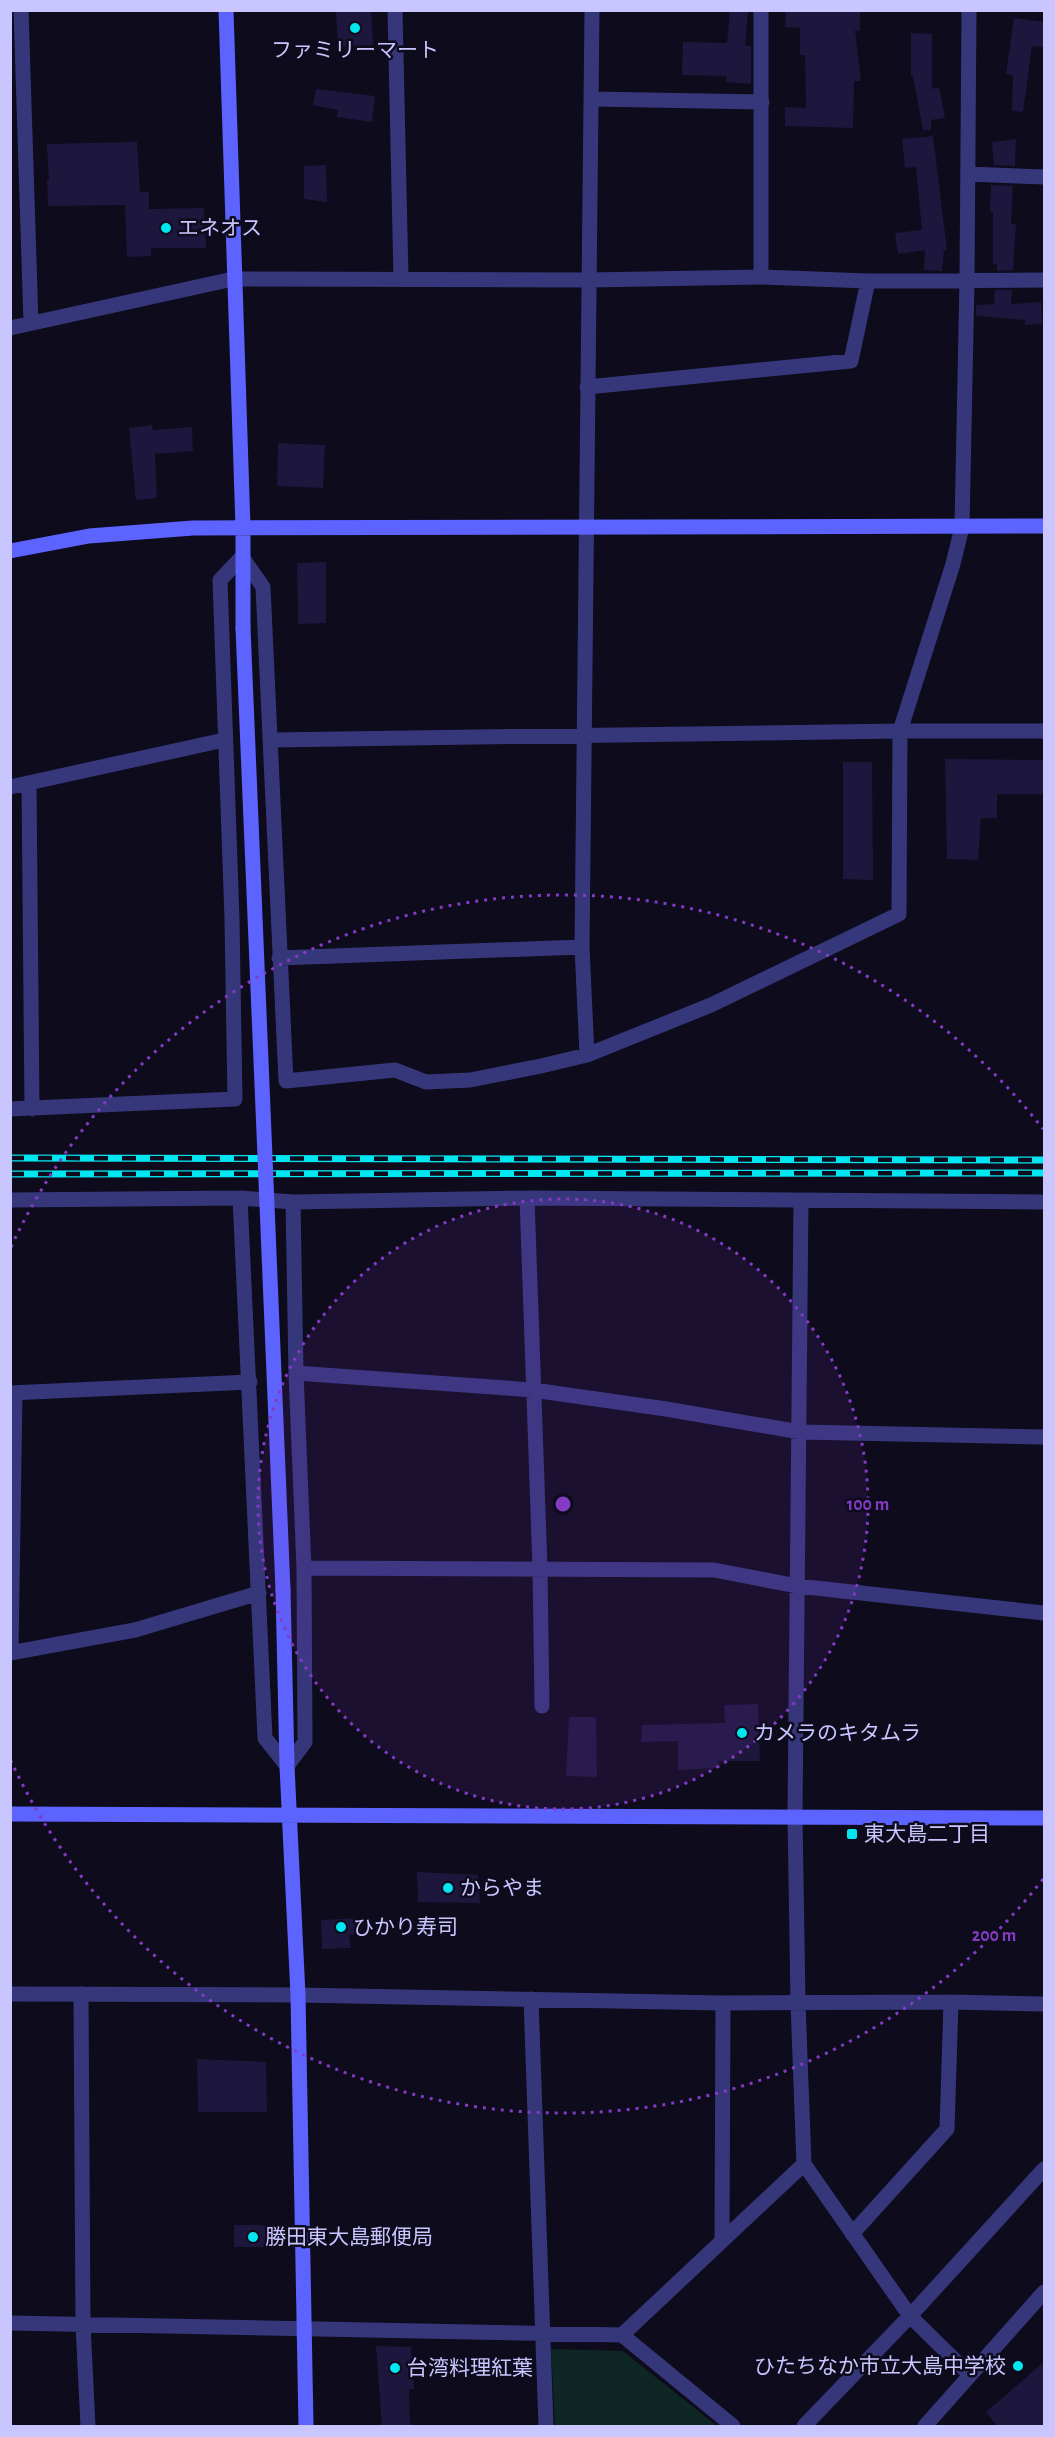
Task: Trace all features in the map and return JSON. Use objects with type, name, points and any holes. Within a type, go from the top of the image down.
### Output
[{"type":"street","points":[[21,10],[31,323]]},
{"type":"street","points":[[226,10],[233,279],[243,527],[243,628],[298,1995],[306,2427]]},
{"type":"street","points":[[395,10],[401,278]]},
{"type":"street","points":[[586,1055],[582,947],[592,10]]},
{"type":"street","points":[[761,10],[761,278]]},
{"type":"street","points":[[242,557],[263,587],[272,740],[279,958],[286,1081],[395,1070],[426,1082],[470,1080],[586,1055],[711,1005],[899,914],[900,730],[953,564],[962,527],[969,10]]},
{"type":"street","points":[[592,99],[762,102]]},
{"type":"street","points":[[968,174],[1044,177]]},
{"type":"street","points":[[10,328],[233,279],[1044,280]]},
{"type":"street","points":[[587,387],[851,361],[868,281]]},
{"type":"street","points":[[10,551],[89,536],[193,528],[1044,526]]},
{"type":"street","points":[[10,1109],[235,1099],[232,919],[220,580],[242,557]]},
{"type":"street","points":[[272,740],[900,730],[1044,731]]},
{"type":"street","points":[[10,787],[224,740]]},
{"type":"street","points":[[29,783],[32,1109]]},
{"type":"street","points":[[279,958],[582,947]]},
{"type":"street","points":[[240,1198],[265,1738],[287,1766]]},
{"type":"street","points":[[10,1200],[240,1198],[293,1202],[527,1198],[1044,1202]]},
{"type":"street","points":[[527,1198],[540,1568],[542,1706]]},
{"type":"street","points":[[801,1201],[795,1815],[798,2003],[804,2164],[910,2316],[970,2375]]},
{"type":"street","points":[[287,1766],[304,1742],[304,1568],[296,1373],[293,1202]]},
{"type":"street","points":[[296,1373],[533,1390],[666,1408],[800,1432],[1044,1437]]},
{"type":"street","points":[[250,1382],[13,1393],[11,1653],[135,1630],[259,1593]]},
{"type":"street","points":[[304,1568],[714,1570],[797,1586],[1044,1613]]},
{"type":"street","points":[[10,1814],[795,1815],[1044,1818]]},
{"type":"street","points":[[10,1994],[298,1995],[723,2003],[1044,2004]]},
{"type":"street","points":[[81,1994],[83,2325],[88,2427]]},
{"type":"street","points":[[531,1999],[546,2427]]},
{"type":"street","points":[[852,2234],[947,2129],[951,2002]]},
{"type":"street","points":[[722,2240],[723,2003]]},
{"type":"street","points":[[622,2335],[804,2164]]},
{"type":"street","points":[[804,2427],[910,2316],[1044,2169]]},
{"type":"street","points":[[925,2427],[1044,2292]]},
{"type":"street","points":[[10,2323],[622,2335],[733,2427]]},
{"type":"green space","points":[[551,2349],[623,2351],[717,2426],[555,2426]]},
{"type":"building","name":"ファミリーマート","points":[[336,10],[371,10],[373,45],[338,47]]},
{"type":"building","points":[[730,10],[748,10],[745,46],[751,46],[751,84],[726,82],[727,76],[682,75],[683,42],[727,43]]},
{"type":"building","points":[[786,10],[860,12],[860,31],[855,30],[861,81],[854,81],[853,128],[785,126],[785,107],[806,108],[805,55],[800,55],[800,28],[785,27]]},
{"type":"building","points":[[1014,18],[1044,22],[1043,47],[1032,46],[1023,112],[1012,111],[1013,75],[1006,74]]},
{"type":"building","points":[[911,33],[932,34],[932,89],[939,87],[945,118],[931,120],[931,130],[923,130],[913,76],[911,76]]},
{"type":"building","points":[[316,89],[375,96],[372,122],[337,117],[338,110],[313,105]]},
{"type":"building","points":[[933,136],[947,250],[944,250],[942,271],[924,270],[925,250],[898,254],[895,233],[922,230],[916,167],[905,168],[902,139]]},
{"type":"building","points":[[1016,139],[1015,166],[994,165],[992,142]]},
{"type":"building","points":[[137,142],[140,192],[149,192],[149,209],[204,208],[206,248],[151,248],[151,256],[127,257],[125,205],[48,206],[47,144]]},
{"type":"building","points":[[326,165],[327,202],[304,199],[304,166]]},
{"type":"building","points":[[991,185],[1013,186],[1011,224],[1016,224],[1013,270],[997,271],[997,264],[993,264]]},
{"type":"building","points":[[995,290],[1012,290],[1011,304],[1041,302],[1042,324],[1025,325],[1025,320],[976,316],[976,305],[994,304]]},
{"type":"building","points":[[152,425],[153,430],[192,427],[193,451],[155,454],[157,498],[136,500],[129,428]]},
{"type":"building","points":[[278,443],[325,445],[323,488],[277,486]]},
{"type":"building","points":[[326,562],[326,623],[298,624],[297,563]]},
{"type":"building","points":[[945,759],[1044,760],[1044,794],[997,794],[997,818],[981,818],[978,860],[947,859]]},
{"type":"building","points":[[843,762],[872,762],[873,880],[843,879]]},
{"type":"building","points":[[758,1704],[760,1761],[718,1761],[718,1768],[678,1770],[678,1741],[641,1742],[642,1725],[725,1723],[724,1705]]},
{"type":"building","points":[[569,1717],[596,1717],[597,1777],[566,1776]]},
{"type":"building","name":"からやま","points":[[417,1872],[478,1875],[480,1903],[418,1902]]},
{"type":"building","name":"ひかり寿司","points":[[360,1918],[362,1934],[349,1935],[351,1948],[322,1949],[321,1920]]},
{"type":"building","points":[[197,2059],[266,2062],[267,2112],[198,2112]]},
{"type":"building","points":[[234,2225],[274,2225],[274,2247],[234,2247]]},
{"type":"building","points":[[376,2346],[411,2347],[414,2389],[409,2389],[410,2427],[382,2427]]},
{"type":"building","points":[[1044,2362],[1044,2427],[998,2427],[986,2412]]},
{"type":"railway","points":[[10,1158],[1044,1160]]},
{"type":"railway","points":[[10,1174],[1044,1173]]},
{"type":"place","name":"ファミリーマート","points":[[355,28]]},
{"type":"place","name":"エネオス","points":[[166,228]]},
{"type":"place","name":"カメラのキタムラ","points":[[742,1733]]},
{"type":"place","name":"東大島二丁目","points":[[852,1834]]},
{"type":"place","name":"からやま","points":[[448,1888]]},
{"type":"place","name":"ひかり寿司","points":[[341,1927]]},
{"type":"place","name":"勝田東大島郵便局","points":[[253,2237]]},
{"type":"place","name":"ひたちなか市立大島中学校","points":[[1018,2366]]},
{"type":"place","name":"台湾料理紅葉","points":[[395,2368]]}]
